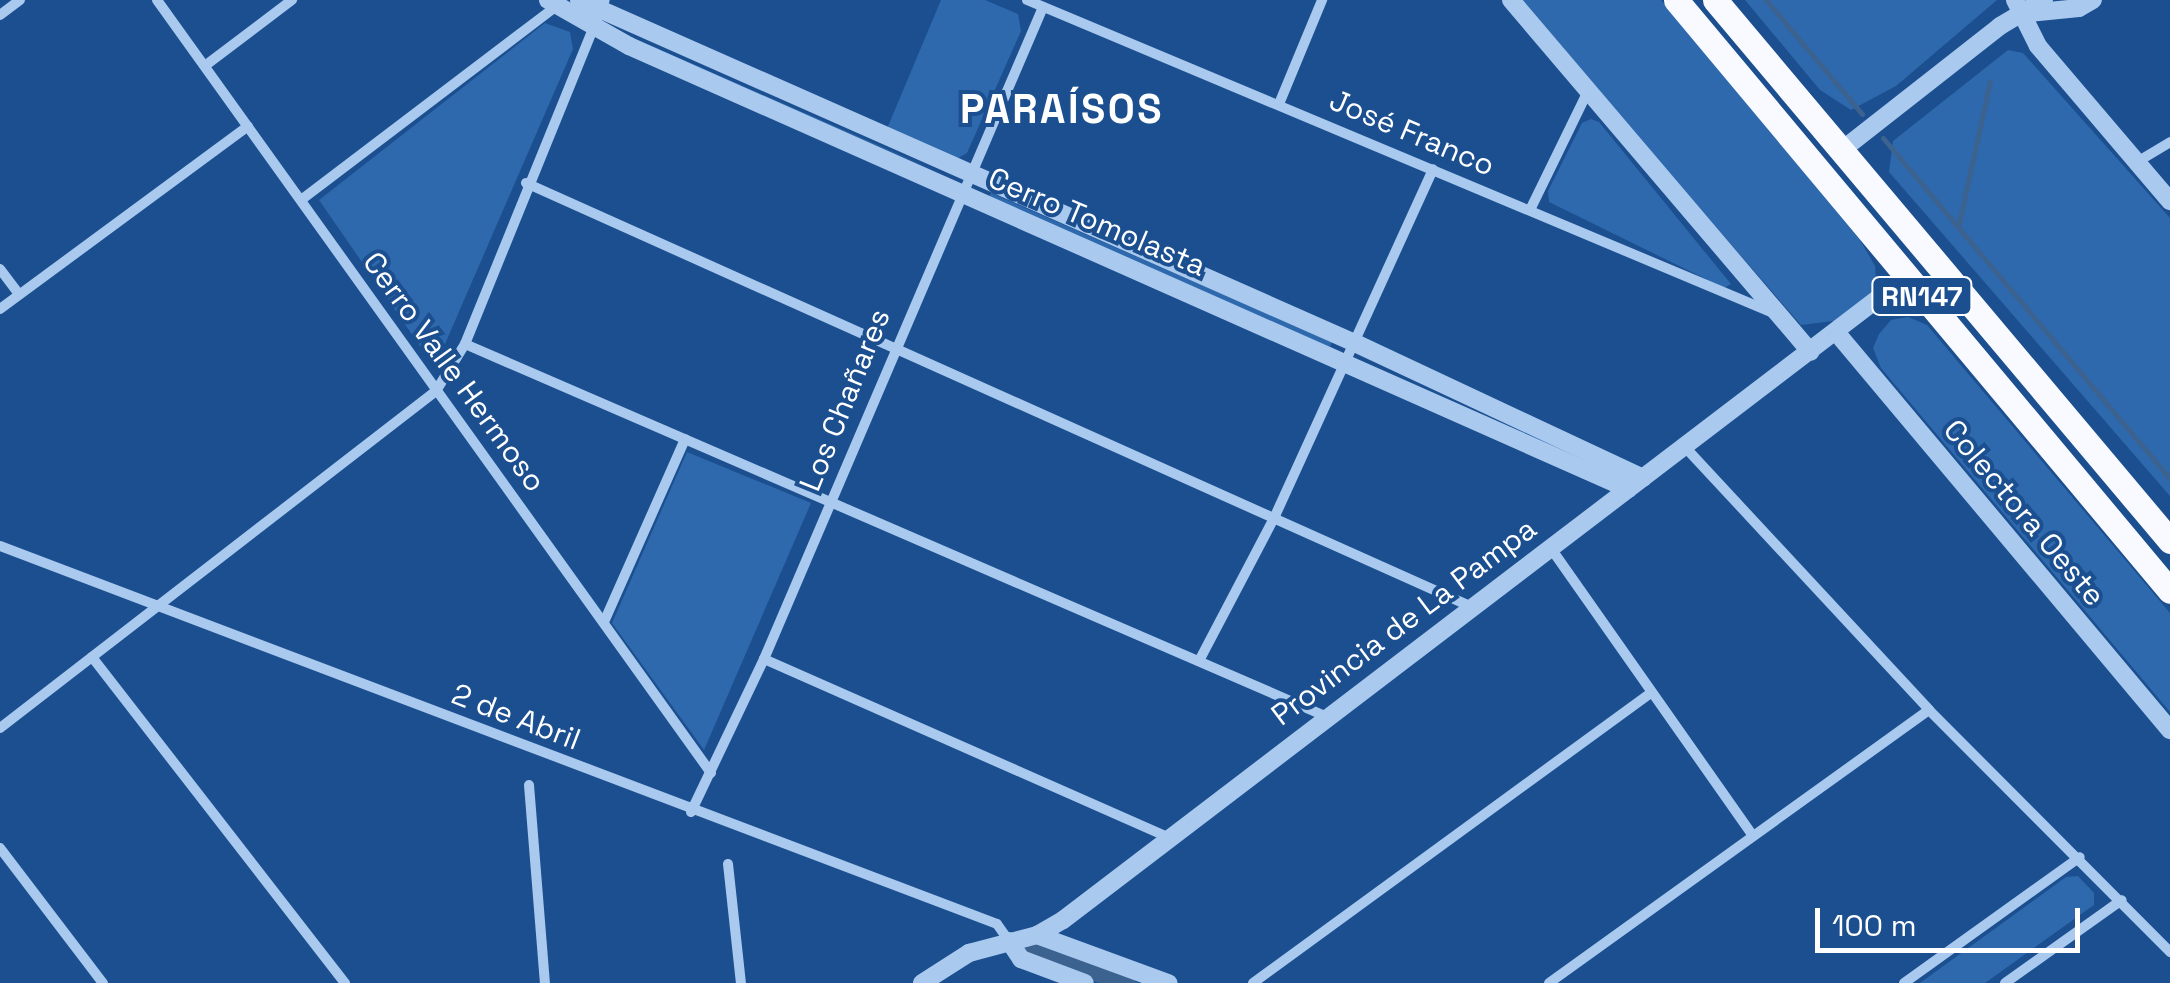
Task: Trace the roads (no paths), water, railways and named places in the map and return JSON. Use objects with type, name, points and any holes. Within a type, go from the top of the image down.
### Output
[{"type":"highway","name":"RN147","points":[[1676,0],[2170,591]]},
{"type":"highway","name":"RN147","points":[[1715,0],[2170,541]]},
{"type":"street","points":[[0,15],[20,0]]},
{"type":"street","name":"Cerro Valle Hermoso","points":[[157,0],[711,773]]},
{"type":"street","points":[[206,66],[292,0]]},
{"type":"street","name":"Cerro Tomolasta","points":[[579,0],[599,14]]},
{"type":"street","name":"José Franco","points":[[1027,0],[1776,314]]},
{"type":"street","points":[[1279,104],[1322,0]]},
{"type":"street","points":[[1511,0],[1811,352]]},
{"type":"street","points":[[1842,150],[2019,7],[2044,0]]},
{"type":"street","points":[[2019,7],[2079,8],[2093,0]]},
{"type":"street","points":[[301,200],[556,2]]},
{"type":"street","name":"Cerro Tomolasta","points":[[556,2],[599,14],[966,184],[1351,352],[1636,484]]},
{"type":"street","name":"Los Chañares","points":[[691,812],[764,660],[892,350],[1043,7]]},
{"type":"street","points":[[2019,7],[2038,46],[2170,200]]},
{"type":"street","points":[[0,728],[436,391],[465,344],[526,184],[599,14]]},
{"type":"street","points":[[1530,210],[1587,93]]},
{"type":"street","points":[[0,309],[248,126]]},
{"type":"street","points":[[2137,162],[2170,142]]},
{"type":"street","points":[[1200,661],[1275,516],[1433,169]]},
{"type":"street","points":[[526,184],[1472,607]]},
{"type":"street","points":[[0,269],[19,294]]},
{"type":"street","name":"Provincia de La Pampa","points":[[922,983],[969,953],[1036,935],[1906,278]]},
{"type":"street","name":"Colectora Oeste","points":[[1836,332],[2170,730]]},
{"type":"street","points":[[465,344],[1325,716]]},
{"type":"street","points":[[604,622],[685,439]]},
{"type":"street","points":[[1684,446],[1930,710],[2080,856],[2170,952]]},
{"type":"street","name":"2 de Abril","points":[[0,546],[691,812],[997,924],[1009,941]]},
{"type":"street","points":[[1550,546],[1753,836]]},
{"type":"street","points":[[92,657],[345,983]]},
{"type":"street","points":[[764,660],[1168,838]]},
{"type":"street","points":[[1253,983],[1650,694]]},
{"type":"street","points":[[1548,983],[1930,710]]},
{"type":"street","points":[[529,785],[546,983]]},
{"type":"street","points":[[0,848],[103,983]]},
{"type":"street","points":[[1904,983],[2080,856]]},
{"type":"street","points":[[728,864],[740,983]]},
{"type":"street","points":[[2006,983],[2122,900]]},
{"type":"street","points":[[1036,935],[1168,983]]},
{"type":"street","points":[[1009,941],[1021,959],[1085,983]]},
{"type":"waterway","points":[[1766,0],[1862,114]]},
{"type":"waterway","points":[[1958,228],[1990,81]]},
{"type":"waterway","points":[[1883,138],[2170,479]]},
{"type":"waterway","points":[[1028,946],[1126,983]]},
{"type":"district","name":"PARAÍSOS","points":[[1062,110]]}]
